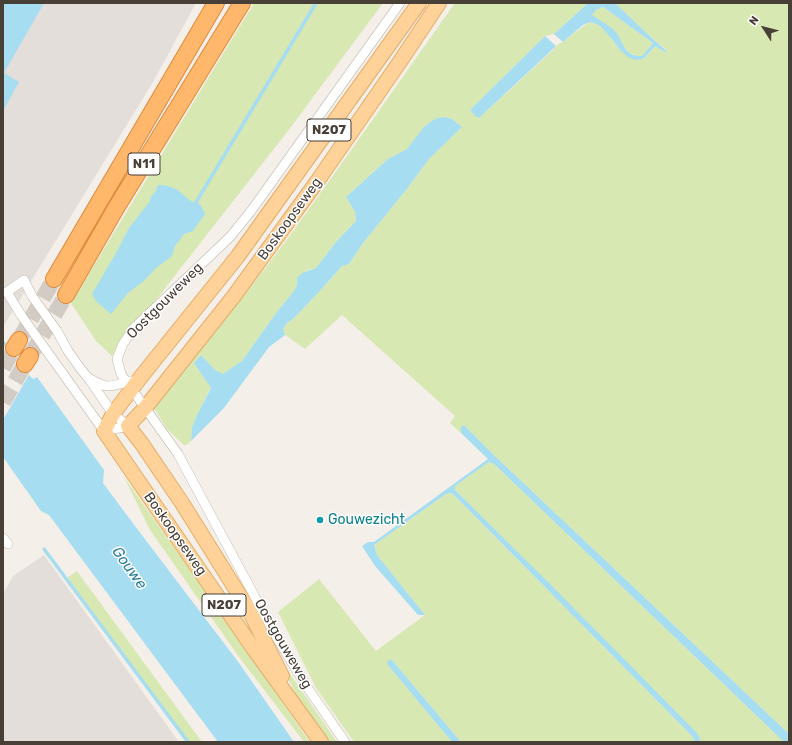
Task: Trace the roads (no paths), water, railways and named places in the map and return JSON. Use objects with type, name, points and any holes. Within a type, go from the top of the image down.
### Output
[{"type":"highway","name":"N11","points":[[54,279],[216,3]]},
{"type":"highway","name":"N11","points":[[66,295],[120,202],[242,3]]},
{"type":"main road","name":"Boskoopseweg","points":[[321,742],[253,648],[104,431],[129,386],[140,378],[238,256],[419,3]]},
{"type":"main road","name":"Boskoopseweg","points":[[302,715],[250,612],[182,503],[128,426],[145,408],[244,283],[352,132],[439,3]]},
{"type":"main road","name":"N207","points":[[142,444],[142,414],[145,408]]},
{"type":"street","name":"Oostgouweweg","points":[[345,742],[307,686],[285,650],[178,454],[121,374],[117,359],[123,344],[134,328],[230,237],[251,211],[400,3]]},
{"type":"street","name":"Boskoopseweg","points":[[104,431],[21,315],[7,292],[24,280],[32,296],[57,331],[68,351],[80,368],[113,414],[128,426]]},
{"type":"street","points":[[89,379],[101,385],[129,386]]},
{"type":"street","points":[[104,431],[128,426]]},
{"type":"water","points":[[3,3],[44,3],[4,73],[19,82],[3,111]]},
{"type":"water","points":[[588,3],[615,3],[667,51],[665,52],[655,46],[643,59],[635,60],[628,57],[620,50],[600,26],[591,22],[583,25],[563,42],[554,34]],"holes":[[[603,7],[653,43],[642,56],[635,56],[627,51],[617,33],[613,29],[592,15],[596,10]]]},
{"type":"water","points":[[545,36],[556,46],[479,118],[475,116],[470,110]]},
{"type":"water","points":[[445,117],[452,119],[462,127],[429,159],[363,243],[349,264],[342,266],[294,318],[287,323],[283,329],[285,335],[269,347],[224,408],[191,441],[192,427],[211,388],[194,363],[201,355],[215,370],[223,374],[242,361],[276,313],[294,291],[297,285],[297,278],[302,273],[316,268],[336,242],[356,222],[355,212],[346,197],[388,159],[407,149],[423,128],[430,122],[438,118]]},
{"type":"water","points":[[158,185],[169,186],[179,191],[191,201],[200,204],[205,214],[193,231],[184,234],[175,246],[172,256],[128,293],[111,314],[96,301],[92,294],[129,228],[150,201],[151,196],[155,193]]},
{"type":"water","name":"Gouwe","points":[[3,339],[19,365],[33,379],[37,377],[104,470],[103,483],[239,663],[294,742],[218,742],[49,515],[41,511],[3,457]]},
{"type":"water","points":[[464,425],[789,734],[789,742],[784,742],[494,464],[489,462],[455,486],[455,490],[696,732],[700,738],[699,742],[695,742],[692,736],[452,493],[446,494],[374,545],[377,555],[425,615],[418,615],[375,566],[362,546],[368,542],[374,542],[488,459],[461,433],[461,427]]},
{"type":"water","points":[[388,660],[392,660],[461,742],[452,742],[387,664]]},
{"type":"waterway","points":[[195,204],[316,3]]},
{"type":"waterway","points":[[44,549],[188,742]]},
{"type":"tunnel","points":[[19,340],[54,279]]},
{"type":"tunnel","points":[[30,356],[66,295]]},
{"type":"tunnel","points":[[3,368],[14,348]]},
{"type":"tunnel","points":[[3,402],[25,364]]},
{"type":"place","name":"Gouwezicht","points":[[320,520]]}]
